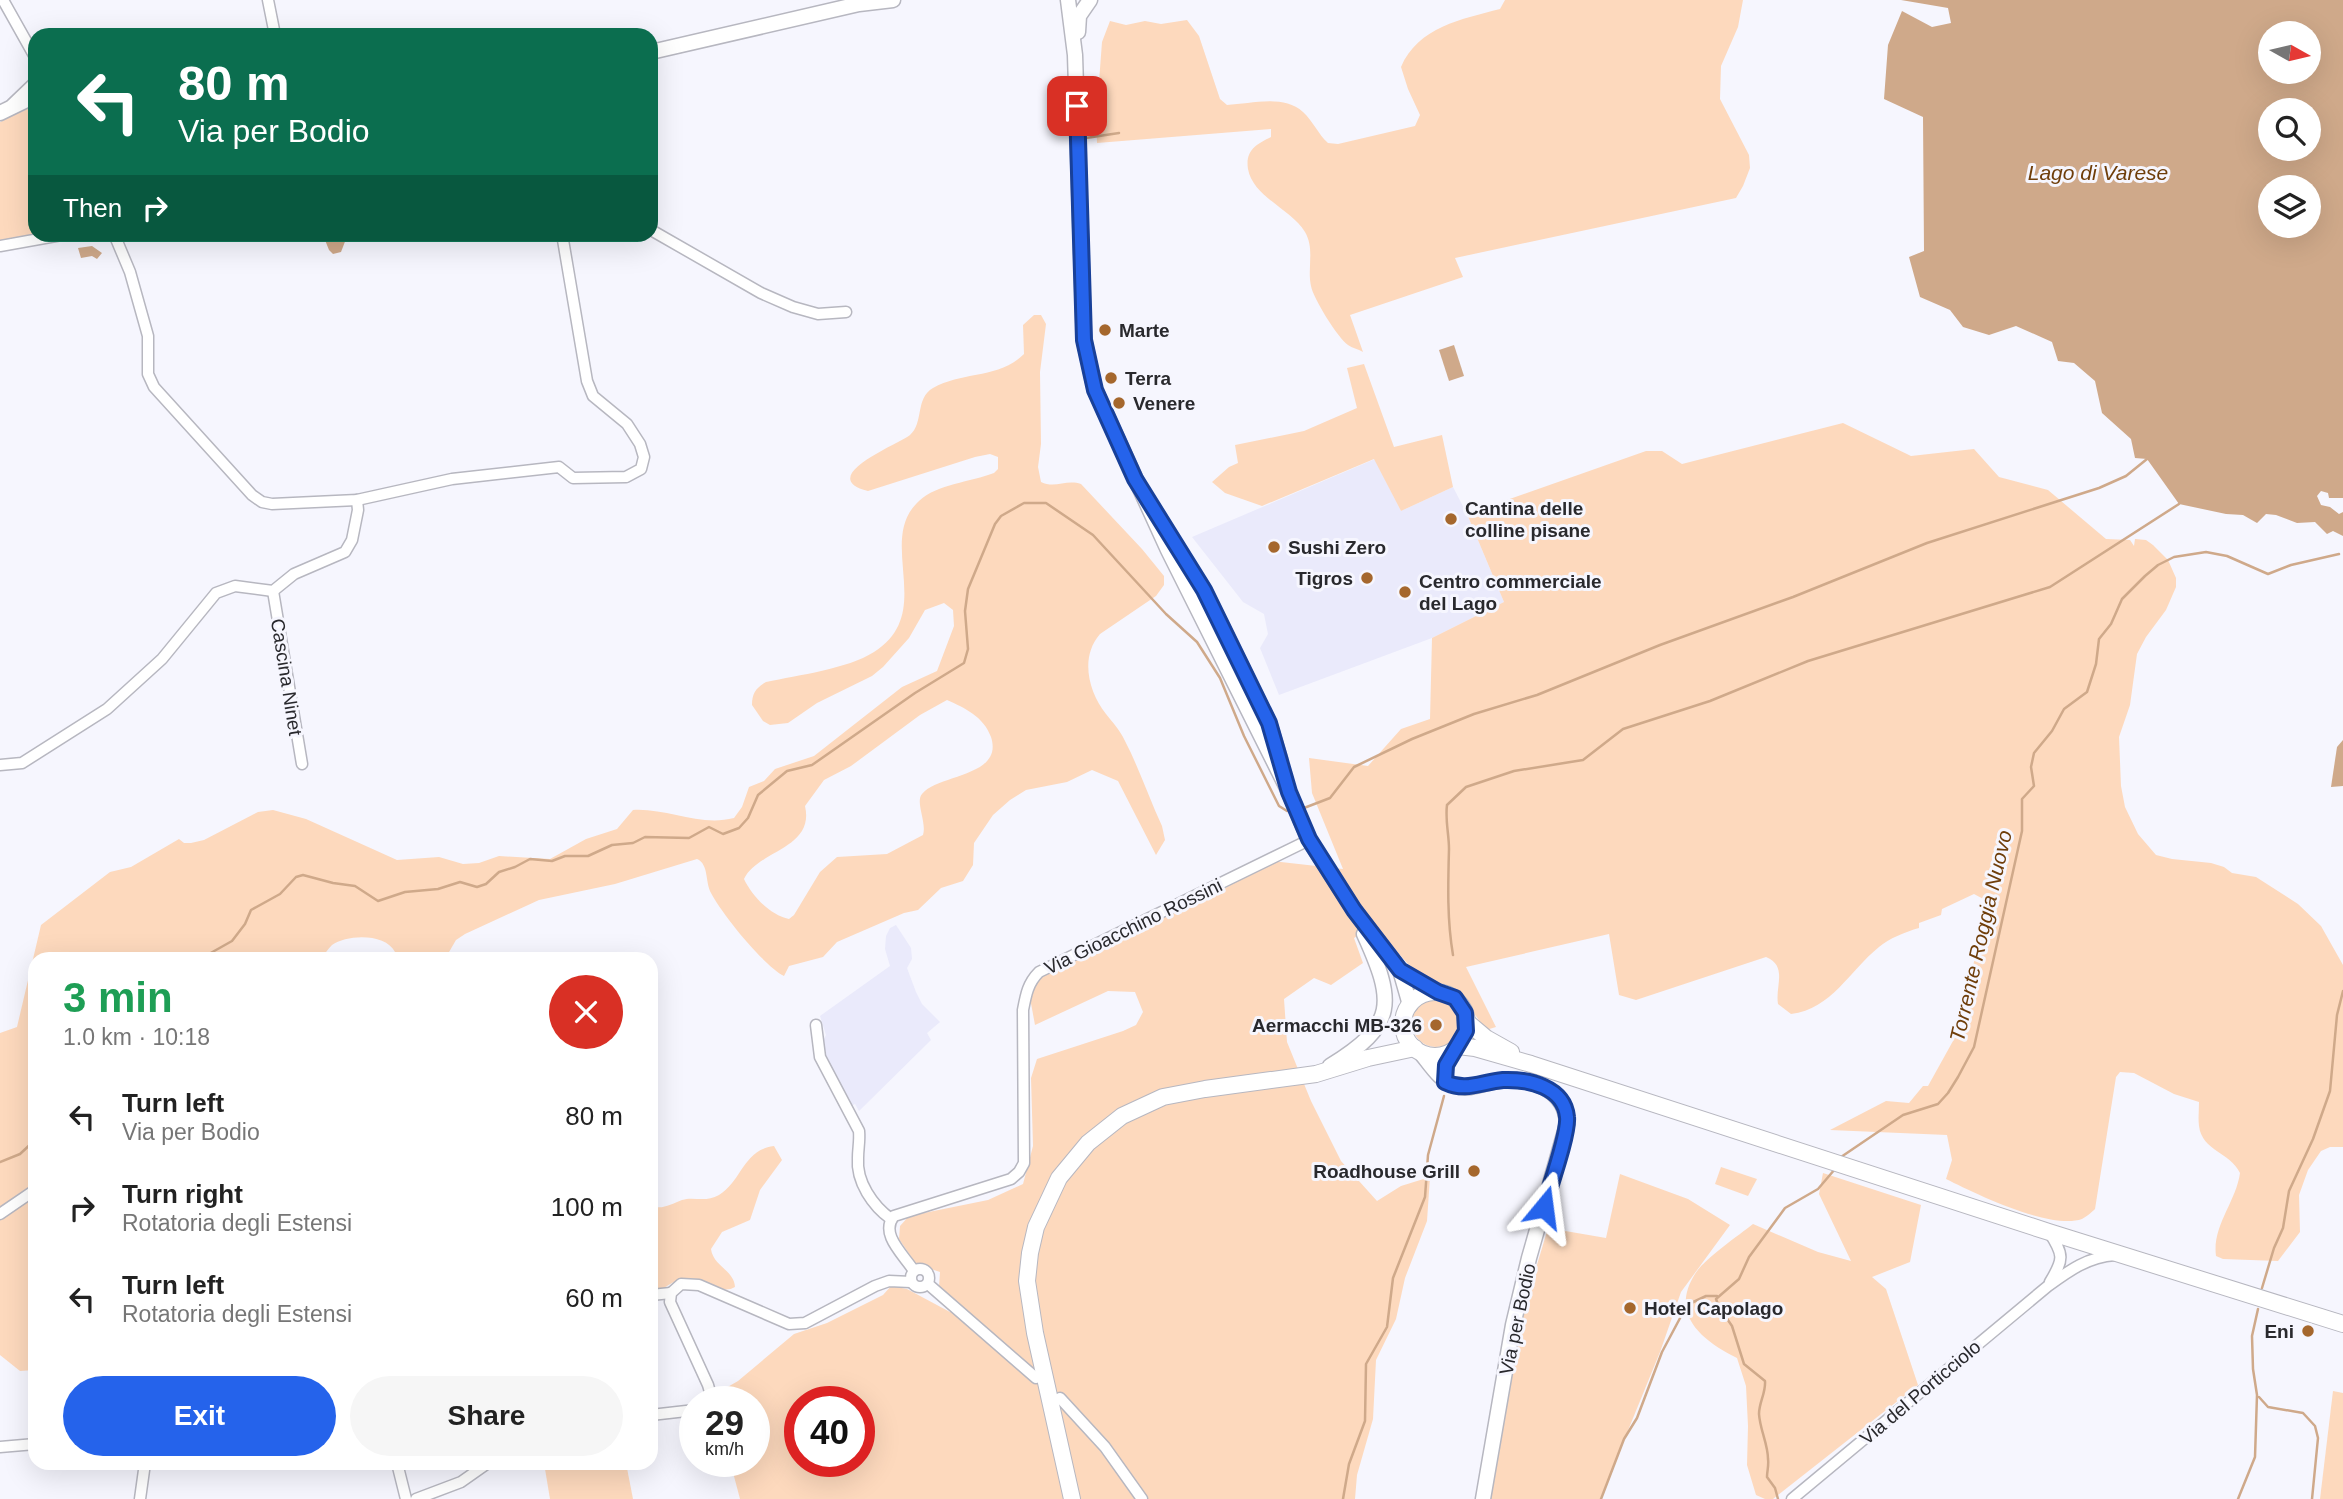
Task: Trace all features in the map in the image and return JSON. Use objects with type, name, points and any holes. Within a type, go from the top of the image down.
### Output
[{"type":"main road","points":[[658,50],[859,4],[893,0]]},
{"type":"main road","points":[[1089,0],[1070,0],[1075,55],[1084,340],[1095,390],[1135,479],[1289,792],[1309,839],[1354,910],[1400,970],[1410,1005]]},
{"type":"main road","points":[[1075,55],[1079,16],[1089,0]]},
{"type":"main road","points":[[4,111],[28,99]]},
{"type":"main road","points":[[1135,479],[1204,590],[1269,723],[1289,792]]},
{"type":"main road","points":[[1190,594],[1219,637],[1228,639]]},
{"type":"main road","points":[[1228,639],[1225,652],[1242,688],[1245,704]]},
{"type":"main road","points":[[1316,1074],[1354,1052],[1371,1037],[1383,1019],[1386,994],[1381,970],[1354,910]]},
{"type":"main road","points":[[1400,970],[1438,992],[1455,998],[1465,1013],[1466,1031],[1446,1065],[1445,1082]]},
{"type":"main road","points":[[1368,1058],[1389,1042],[1404,1024],[1410,1005],[1418,997],[1438,992]]},
{"type":"main road","points":[[1467,1022],[1486,1038],[1531,1064]]},
{"type":"main road","points":[[1404,1024],[1405,1033],[1417,1050],[1445,1082]]},
{"type":"main road","points":[[1072,1499],[1035,1333],[1027,1281],[1036,1227],[1059,1178],[1088,1143],[1122,1116],[1163,1097],[1205,1088],[1316,1074],[1368,1058],[1417,1050],[1437,1056],[1456,1048],[1475,1048],[1531,1064],[2343,1324]]},
{"type":"main road","name":"Via per Bodio","points":[[1445,1082],[1462,1088],[1502,1080],[1525,1081],[1543,1086],[1557,1095],[1567,1115],[1567,1124],[1529,1258],[1514,1325],[1483,1499]]},
{"type":"street","points":[[3,0],[28,45]]},
{"type":"street","points":[[268,0],[274,28]]},
{"type":"street","points":[[4,111],[28,89]]},
{"type":"street","points":[[658,234],[761,293],[793,307],[818,314],[846,312]]},
{"type":"street","points":[[0,246],[28,241]]},
{"type":"street","points":[[117,242],[130,272],[148,336],[148,374],[154,387],[251,495],[262,502],[284,504],[356,500],[452,480],[559,467],[573,478],[626,477],[641,469],[644,457],[640,444],[627,424],[593,396],[587,381],[563,242]]},
{"type":"street","points":[[0,765],[22,763],[107,709],[162,659],[216,593],[235,586],[273,591],[294,574],[345,552],[352,540],[358,510],[356,500]]},
{"type":"street","name":"Cascina Ninet","points":[[273,591],[302,764]]},
{"type":"street","name":"Via Gioacchino Rossini","points":[[891,1220],[899,1213],[997,1184],[1011,1179],[1019,1172],[1025,1152],[1023,1010],[1026,991],[1039,972],[1309,839]]},
{"type":"street","points":[[816,1024],[820,1057],[859,1130],[859,1174],[871,1199],[891,1220],[888,1231],[913,1276]]},
{"type":"street","points":[[0,1214],[28,1195]]},
{"type":"street","points":[[2048,1286],[2062,1263],[2059,1248],[2049,1232]]},
{"type":"street","name":"Via del Porticciolo","points":[[1792,1499],[2048,1286],[2091,1258],[2121,1254]]},
{"type":"street","points":[[708,1386],[670,1302],[671,1293],[681,1283],[699,1285],[789,1324],[805,1323],[875,1286],[913,1276],[920,1269],[926,1271],[928,1284],[1036,1378]]},
{"type":"street","points":[[658,1294],[671,1293]]},
{"type":"street","points":[[1060,1398],[1105,1447],[1142,1499]]},
{"type":"street","points":[[658,1414],[679,1412]]},
{"type":"street","points":[[0,1447],[28,1445]]},
{"type":"street","points":[[140,1499],[144,1470]]},
{"type":"street","points":[[399,1470],[407,1499]]},
{"type":"street","points":[[416,1499],[461,1482],[478,1470]]},
{"type":"shaded area","points":[[1505,0],[1743,0],[1738,27],[1721,66],[1720,99],[1749,155],[1750,168],[1736,198],[1455,258],[1463,277],[1350,315],[1363,352],[1344,341],[1316,299],[1310,279],[1310,245],[1305,232],[1251,179],[1248,169],[1250,152],[1271,137],[1271,129],[1097,143],[1102,42],[1110,21],[1126,25],[1145,21],[1161,24],[1187,20],[1199,36],[1220,99],[1227,105],[1266,101],[1295,106],[1310,119],[1328,143],[1338,144],[1415,126],[1420,115],[1401,67],[1409,53],[1418,42],[1430,34],[1456,21],[1500,9]]},
{"type":"shaded area","points":[[28,108],[28,236],[0,242],[0,122]]},
{"type":"shaded area","points":[[1034,315],[1041,315],[1046,324],[1040,372],[1041,444],[1038,467],[1041,482],[1051,485],[1081,484],[1164,576],[1164,585],[1156,596],[1100,634],[1094,643],[1088,663],[1095,695],[1123,737],[1162,826],[1165,840],[1156,855],[1118,781],[1092,770],[1067,782],[1026,790],[1010,800],[993,815],[974,843],[973,865],[963,881],[941,888],[918,910],[904,913],[837,942],[823,957],[789,966],[784,976],[755,950],[724,913],[709,889],[701,861],[697,859],[615,884],[539,900],[465,934],[456,940],[449,952],[395,952],[383,941],[356,937],[339,941],[326,952],[35,952],[41,925],[110,872],[131,867],[179,839],[184,843],[204,840],[258,812],[273,810],[306,819],[397,860],[439,857],[463,864],[479,863],[499,856],[550,859],[586,839],[617,829],[633,810],[696,819],[734,818],[742,807],[749,787],[764,781],[775,769],[814,756],[902,687],[937,671],[954,626],[953,610],[944,603],[925,610],[909,638],[872,676],[817,703],[788,723],[770,725],[763,721],[752,705],[755,691],[766,682],[850,663],[874,652],[892,636],[901,617],[904,597],[902,536],[907,517],[926,495],[994,473],[998,469],[998,457],[990,454],[975,457],[868,491],[854,485],[850,478],[865,461],[910,435],[917,424],[927,392],[956,379],[1003,367],[1024,354],[1023,325]],"holes":[[[947,700],[973,714],[984,724],[991,737],[992,750],[988,760],[967,773],[930,787],[922,794],[920,802],[923,835],[887,854],[837,857],[820,872],[789,919],[762,904],[744,879],[751,869],[784,848],[802,831],[806,820],[805,806],[824,780],[851,766],[920,715]]]},
{"type":"shaded area","points":[[1364,364],[1394,447],[1442,435],[1453,487],[1401,511],[1374,459],[1262,506],[1225,493],[1212,482],[1238,463],[1235,445],[1304,431],[1357,408],[1347,368]]},
{"type":"shaded area","points":[[1843,423],[1911,456],[1974,449],[1999,477],[2048,490],[2106,539],[2130,540],[2134,546],[2135,539],[2146,540],[2168,560],[2176,578],[2176,587],[2166,610],[2137,654],[2130,705],[2119,737],[2121,786],[2125,807],[2138,834],[2156,855],[2211,863],[2232,873],[2256,877],[2298,904],[2321,926],[2343,965],[2343,1147],[2330,1147],[2321,1151],[2308,1170],[2299,1195],[2300,1232],[2278,1261],[2223,1259],[2216,1256],[2218,1234],[2240,1173],[2230,1160],[2205,1141],[2199,1123],[2199,1102],[2174,1094],[2134,1073],[2120,1072],[2116,1077],[2095,1209],[2082,1219],[2051,1220],[2033,1215],[2013,1209],[1946,1179],[1952,1160],[1947,1135],[1830,1130],[1886,1101],[1909,1103],[1923,1086],[1928,1086],[1953,1041],[1975,958],[1977,940],[1986,918],[1987,901],[1974,894],[1942,909],[1941,915],[1919,923],[1919,928],[1883,944],[1829,997],[1805,1011],[1791,1014],[1778,1004],[1779,971],[1773,961],[1766,957],[1636,1000],[1619,995],[1609,934],[1466,967],[1496,1027],[1486,1030],[1463,998],[1434,985],[1408,964],[1374,926],[1354,938],[1363,963],[1331,985],[1314,978],[1284,999],[1287,1042],[1311,1101],[1341,1161],[1377,1201],[1401,1186],[1430,1177],[1427,1221],[1405,1278],[1396,1319],[1376,1360],[1373,1419],[1357,1475],[1355,1499],[740,1499],[734,1477],[770,1477],[770,1386],[729,1386],[794,1334],[827,1323],[883,1295],[891,1286],[907,1289],[950,1312],[964,1308],[939,1287],[940,1272],[916,1264],[899,1239],[900,1226],[909,1216],[988,1200],[1023,1184],[1033,1146],[1031,1078],[1037,1059],[1123,1031],[1136,1025],[1143,1012],[1135,992],[1108,991],[1035,1025],[1030,998],[1038,978],[1222,890],[1272,861],[1343,869],[1312,793],[1309,758],[1368,766],[1401,729],[1430,719],[1432,638],[1504,602],[1467,514],[1646,451],[1662,451],[1682,464]]},
{"type":"shaded area","points":[[1375,459],[1401,511],[1453,487],[1504,602],[1432,638],[1279,695],[1260,648],[1268,634],[1264,614],[1243,602],[1192,537]]},
{"type":"shaded area","points":[[896,925],[911,948],[912,959],[907,968],[916,992],[922,1004],[940,1022],[927,1033],[931,1040],[859,1111],[855,1104],[851,1106],[827,1064],[823,1049],[826,1035],[820,1016],[890,966],[885,949],[886,936],[890,928]]},
{"type":"shaded area","points":[[28,980],[28,1370],[20,1371],[0,1355],[0,1033],[17,1027]]},
{"type":"shaded area","points":[[1436,999],[1453,1006],[1460,1023],[1453,1040],[1436,1047],[1419,1040],[1412,1023],[1419,1006]]},
{"type":"shaded area","points":[[774,1146],[782,1160],[760,1190],[750,1220],[722,1232],[711,1249],[715,1260],[731,1276],[735,1287],[719,1289],[697,1280],[686,1279],[675,1281],[658,1291],[658,1207],[686,1199],[709,1199],[719,1195],[733,1182],[749,1160],[764,1149]]},
{"type":"shaded area","points":[[1721,1167],[1757,1179],[1748,1196],[1715,1184]]},
{"type":"shaded area","points":[[1823,1173],[1921,1205],[1910,1262],[1872,1277],[1886,1289],[1918,1385],[1773,1499],[1765,1499],[1756,1495],[1747,1465],[1746,1386],[1737,1358],[1712,1343],[1694,1325],[1686,1302],[1688,1289],[1695,1274],[1706,1261],[1753,1224],[1818,1252],[1851,1261],[1819,1194]]},
{"type":"shaded area","points":[[1620,1174],[1688,1199],[1730,1225],[1681,1292],[1660,1352],[1600,1499],[1490,1499],[1519,1325],[1548,1228],[1606,1238]]},
{"type":"shaded area","points":[[2333,1391],[2343,1393],[2343,1499],[2320,1499]]},
{"type":"shaded area","points":[[545,1470],[627,1470],[633,1499],[550,1499]]},
{"type":"water","name":"Lago di Varese","points":[[1901,0],[2343,0],[2343,498],[2329,498],[2328,493],[2321,491],[2317,496],[2321,505],[2330,507],[2339,514],[2343,512],[2343,536],[2333,531],[2327,534],[2315,522],[2297,523],[2266,514],[2257,523],[2243,515],[2179,504],[2147,459],[2135,458],[2131,439],[2102,413],[2095,381],[2074,363],[2058,361],[2052,342],[2016,326],[1989,335],[1963,327],[1950,310],[1920,297],[1909,257],[1924,251],[1923,117],[1884,99],[1888,45],[1902,11],[1932,27],[1951,23],[1948,8]]},
{"type":"water","points":[[326,242],[345,242],[341,252],[333,254]]},
{"type":"water","points":[[92,246],[102,253],[97,259],[92,256],[81,258],[78,248]]},
{"type":"water","points":[[1454,345],[1464,376],[1449,381],[1439,350]]},
{"type":"water","points":[[2343,740],[2343,786],[2331,787],[2337,747]]},
{"type":"waterway","points":[[1086,138],[1119,133]]},
{"type":"waterway","points":[[1304,808],[1330,798],[1354,767],[1412,739],[1474,714],[1537,695],[1927,543],[2099,488],[2126,476],[2147,459]]},
{"type":"waterway","points":[[212,952],[232,941],[245,924],[251,910],[280,894],[296,877],[303,875],[355,886],[378,901],[405,892],[438,889],[460,882],[477,887],[486,884],[499,872],[530,859],[552,861],[565,856],[588,856],[612,845],[633,843],[645,837],[689,838],[709,827],[723,834],[739,828],[748,818],[758,795],[787,771],[812,765],[915,693],[964,663],[968,649],[965,611],[968,589],[995,524],[1001,516],[1024,503],[1046,503],[1093,535],[1166,614],[1197,642],[1220,678],[1244,736],[1279,806],[1287,811]]},
{"type":"waterway","points":[[1453,955],[1449,916],[1447,805],[1466,787],[1514,771],[1583,760],[1623,729],[1710,701],[1808,661],[2050,587],[2179,504]]},
{"type":"waterway","name":"Torrente Roggia Nuovo","points":[[1841,1157],[1903,1115],[1938,1104],[1948,1093],[1974,1047],[2022,831],[2022,799],[2034,786],[2031,767],[2034,753],[2052,731],[2064,709],[2087,692],[2096,664],[2099,639],[2111,624],[2122,599],[2158,565],[2174,557],[2206,552],[2227,556],[2268,574],[2291,565],[2339,554]]},
{"type":"waterway","points":[[2262,1288],[2283,1228],[2289,1191],[2313,1139],[2330,1091],[2337,1015],[2343,991]]},
{"type":"waterway","points":[[1343,1499],[1349,1464],[1365,1421],[1366,1364],[1387,1327],[1393,1278],[1425,1197],[1428,1155],[1444,1096]]},
{"type":"waterway","points":[[0,1162],[20,1154],[28,1147]]},
{"type":"waterway","name":"Torrente Roggia Nuovo","points":[[1778,1499],[1775,1488],[1767,1477],[1768,1453],[1759,1414],[1765,1381],[1744,1364],[1732,1326],[1716,1299],[1739,1279],[1749,1257],[1785,1208],[1818,1189],[1835,1169]]},
{"type":"waterway","points":[[1601,1499],[1624,1439],[1637,1418],[1662,1352],[1687,1305],[1706,1296],[1717,1296]]},
{"type":"waterway","points":[[2238,1499],[2255,1457],[2257,1395],[2252,1336],[2258,1309]]},
{"type":"waterway","points":[[2259,1397],[2268,1407],[2303,1413],[2315,1426],[2318,1438],[2312,1499]]},
{"type":"place","name":"Marte","points":[[1105,330]]},
{"type":"place","name":"Terra","points":[[1111,378]]},
{"type":"place","name":"Venere","points":[[1119,403]]},
{"type":"place","name":"Cantina delle colline pisane","points":[[1451,519]]},
{"type":"place","name":"Sushi Zero","points":[[1274,547]]},
{"type":"place","name":"Tigros","points":[[1367,578]]},
{"type":"place","name":"Centro commerciale del Lago","points":[[1405,592]]},
{"type":"place","name":"Aermacchi MB-326","points":[[1436,1025]]},
{"type":"place","name":"Roadhouse Grill","points":[[1474,1171]]},
{"type":"place","name":"Hotel Capolago","points":[[1630,1308]]},
{"type":"place","name":"Eni","points":[[2308,1331]]},
{"type":"route","points":[[1077,106],[1084,340],[1095,390],[1114,436],[1135,479],[1204,590],[1269,723],[1289,792],[1309,839],[1354,910],[1400,970],[1438,992],[1455,998],[1461,1005],[1467,1022],[1466,1031],[1446,1065],[1445,1082],[1462,1088],[1502,1080],[1525,1081],[1543,1086],[1557,1095],[1564,1106],[1567,1124],[1544,1207]]}]
